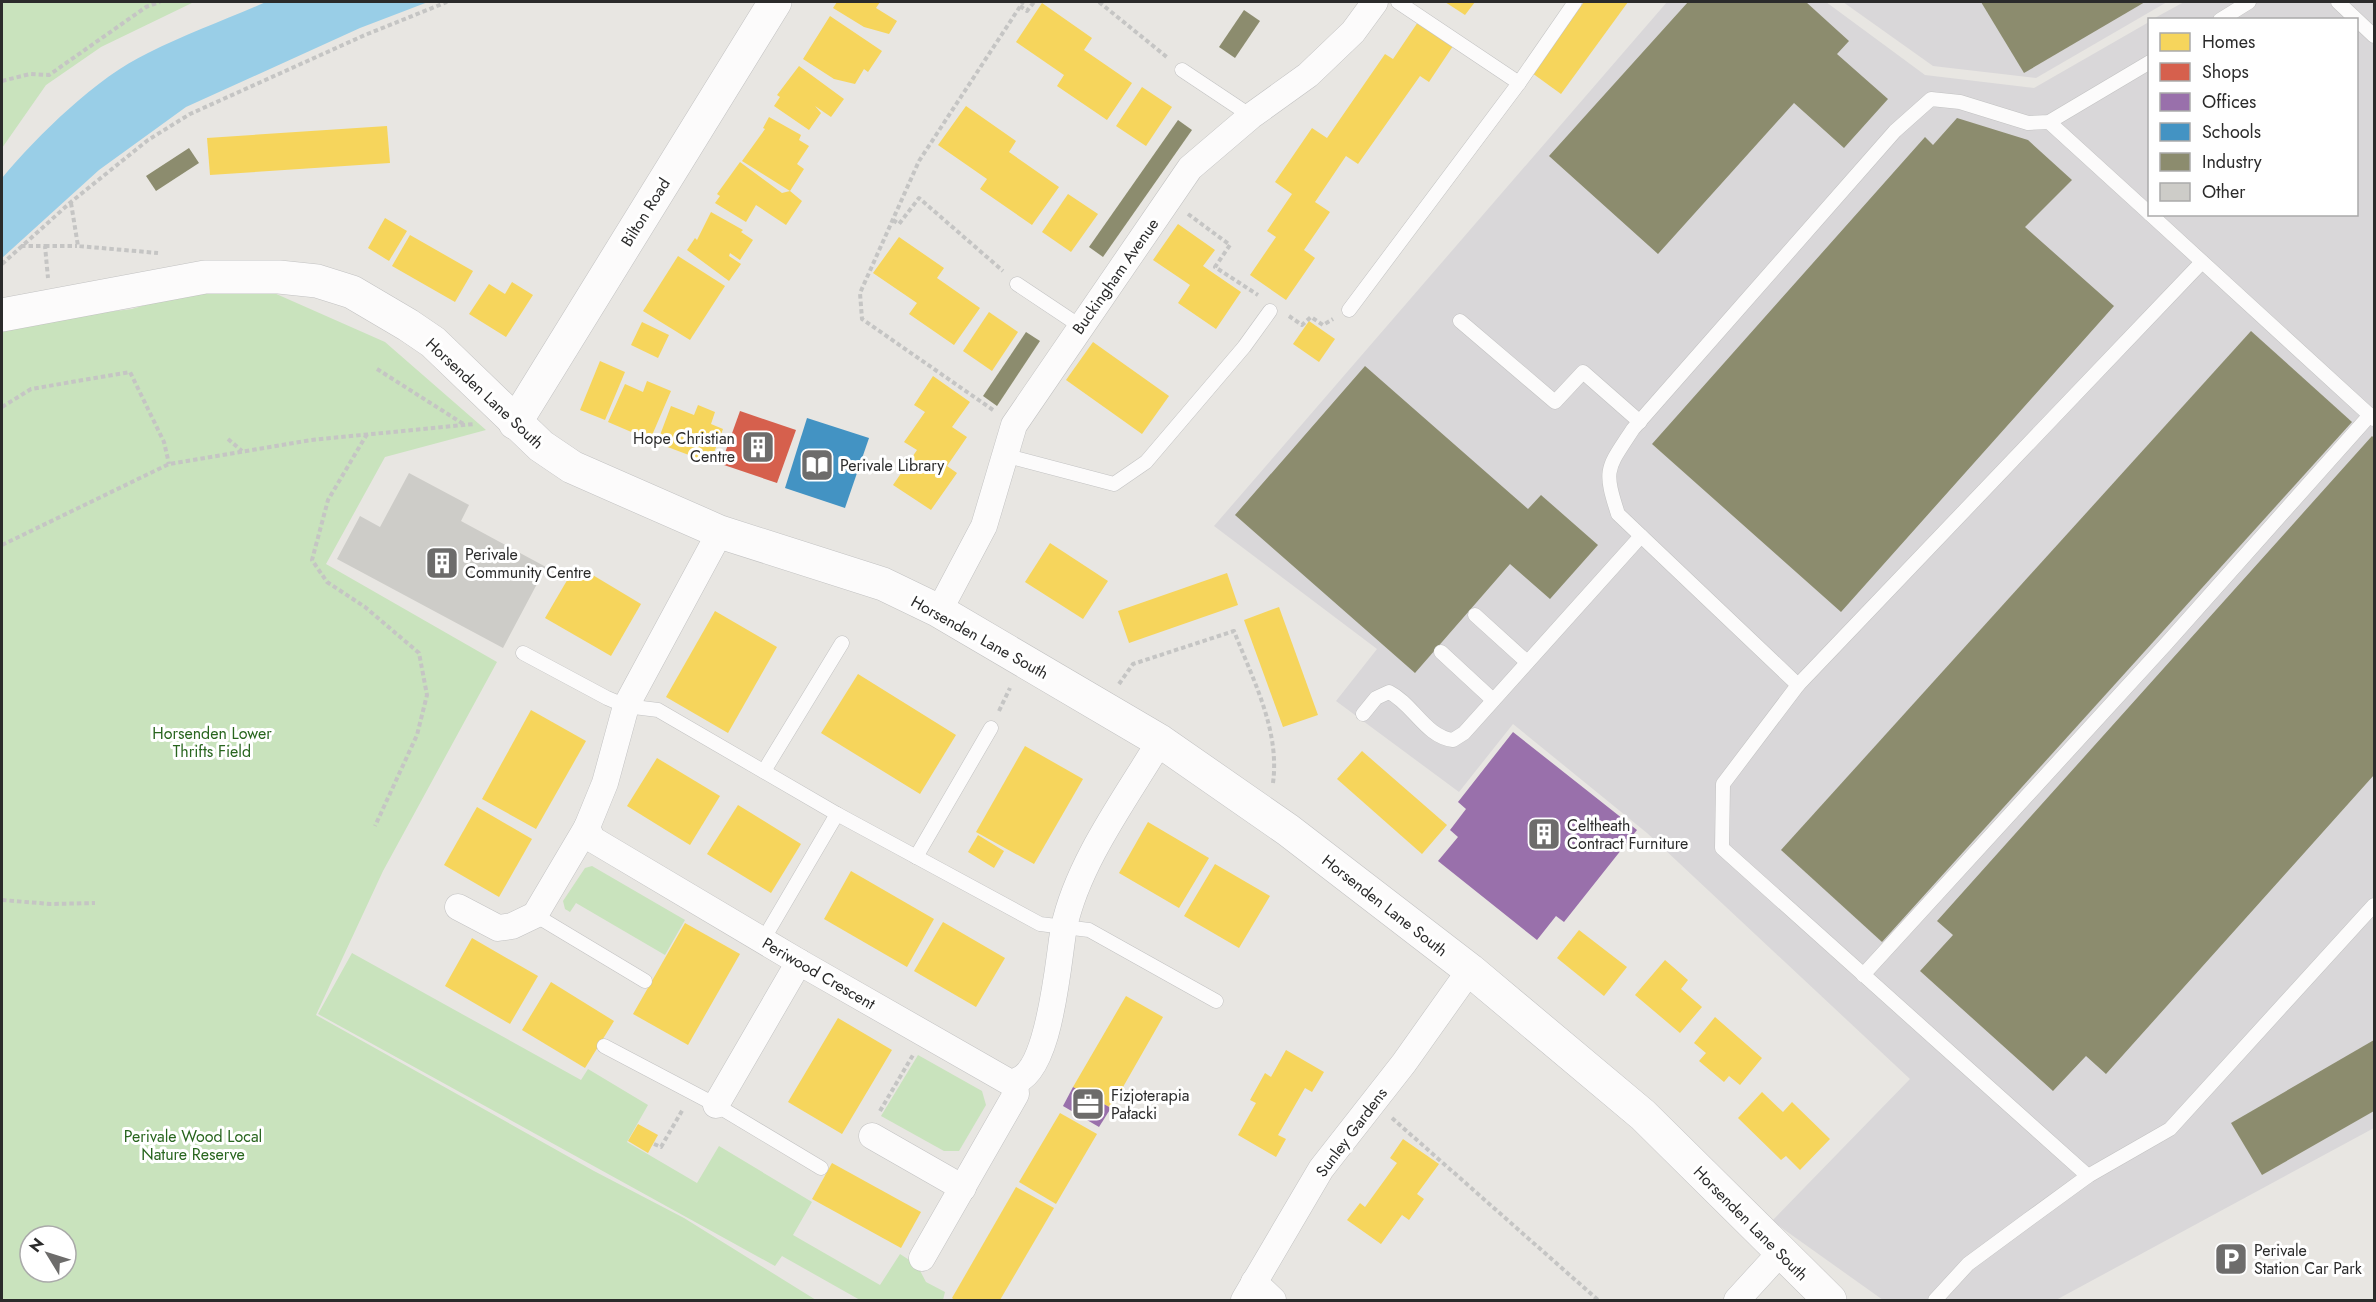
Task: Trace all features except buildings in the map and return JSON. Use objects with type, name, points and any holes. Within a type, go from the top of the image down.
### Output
[{"type":"street","name":"Bilton Road","points":[[515,423],[775,2]]},
{"type":"street","name":"Buckingham Avenue","points":[[939,611],[984,526],[1014,424],[1190,168],[1251,116],[1308,75],[1353,32],[1375,2]]},
{"type":"street","name":"Horsenden Lane South","points":[[2,315],[187,278],[279,277],[317,281],[352,292],[408,325],[454,360],[515,423],[541,446],[572,467],[720,532],[846,570],[939,611],[1160,741],[1261,811],[1470,970],[1643,1114],[1779,1253],[1830,1300]]},
{"type":"street","points":[[458,906],[498,928],[512,926],[535,915],[587,827],[605,783],[626,706],[720,532]]},
{"type":"street","points":[[922,1258],[1016,1094],[1015,1082],[1029,1072],[1049,1027],[1064,926],[1075,888],[1160,741]]},
{"type":"street","name":"Periwood Crescent","points":[[587,827],[592,839],[925,1034],[1009,1082],[1015,1082]]},
{"type":"street","points":[[716,1105],[800,962]]},
{"type":"street","name":"Sunley Gardens","points":[[1249,1292],[1321,1169],[1374,1102],[1470,970]]},
{"type":"street","points":[[875,1125],[963,1188]]},
{"type":"street","points":[[1737,1300],[1779,1253]]},
{"type":"street","points":[[1249,1292],[1273,1300]]},
{"type":"lane","points":[[1398,2],[1519,83]]},
{"type":"lane","points":[[1349,310],[1519,83],[1575,2]]},
{"type":"lane","points":[[2223,18],[2249,2]]},
{"type":"lane","points":[[2338,2],[2355,18]]},
{"type":"lane","points":[[2358,21],[2374,36]]},
{"type":"lane","points":[[1798,685],[1618,514],[1611,491],[1608,467],[1640,422],[1895,131],[1931,99],[1960,102],[2028,123],[2049,122],[2148,63]]},
{"type":"lane","points":[[1182,70],[1251,116]]},
{"type":"lane","points":[[2049,122],[2148,212]]},
{"type":"lane","points":[[1863,975],[2372,417],[2152,216]]},
{"type":"lane","points":[[2088,1176],[1722,848],[1723,784],[1798,685],[2202,262]]},
{"type":"lane","points":[[1017,284],[1080,326]]},
{"type":"lane","points":[[1004,455],[1114,484],[1146,462],[1244,347],[1272,307]]},
{"type":"lane","points":[[1460,321],[1555,402],[1583,372],[1640,422]]},
{"type":"lane","points":[[1363,714],[1376,698],[1389,693],[1397,696],[1444,739],[1453,740],[1464,733],[1641,536]]},
{"type":"lane","points":[[1475,615],[1527,662]]},
{"type":"lane","points":[[764,771],[842,644]]},
{"type":"lane","points":[[1441,652],[1494,700]]},
{"type":"lane","points":[[523,653],[626,706],[658,710],[837,814],[1040,924],[1089,930],[1216,1001]]},
{"type":"lane","points":[[916,856],[991,728]]},
{"type":"lane","points":[[763,940],[837,814]]},
{"type":"lane","points":[[1935,1300],[1968,1264],[2088,1176],[2170,1129],[2374,905]]},
{"type":"lane","points":[[535,915],[645,981]]},
{"type":"lane","points":[[604,1046],[716,1105],[821,1168]]},
{"type":"path","points":[[2,81],[30,74],[49,75],[146,7],[160,2]]},
{"type":"path","points":[[2,264],[71,202],[148,140],[190,114],[365,35],[447,2]]},
{"type":"path","points":[[1014,424],[862,319],[860,293],[919,161],[1022,4],[1027,11],[1034,2]]},
{"type":"path","points":[[1099,2],[1182,70]]},
{"type":"path","points":[[893,220],[899,224],[920,198],[1017,284]]},
{"type":"path","points":[[1168,199],[1230,245],[1215,267],[1272,307],[1302,325],[1311,317],[1323,324],[1349,310]]},
{"type":"path","points":[[71,202],[78,246]]},
{"type":"path","points":[[21,246],[78,246],[159,253]]},
{"type":"path","points":[[45,246],[47,274]]},
{"type":"path","points":[[377,369],[466,426]]},
{"type":"path","points":[[2,407],[31,389],[130,372],[164,442],[169,464]]},
{"type":"path","points":[[2,545],[169,464],[311,440],[466,426],[485,422],[515,423]]},
{"type":"path","points":[[367,435],[328,500],[312,560],[327,582],[365,607],[419,653],[427,695],[417,735],[375,826]]},
{"type":"path","points":[[228,439],[242,451]]},
{"type":"path","points":[[1104,707],[1132,664],[1234,631],[1271,729],[1275,769],[1272,794],[1261,811]]},
{"type":"path","points":[[991,728],[1023,660]]},
{"type":"path","points":[[2,900],[50,904],[95,903]]},
{"type":"path","points":[[875,1125],[925,1034]]},
{"type":"path","points":[[654,1144],[661,1147],[692,1093]]},
{"type":"path","points":[[1374,1102],[1598,1300]]},
{"type":"shaded area","points":[[1667,2],[1826,2],[1925,75],[2034,88],[2148,23],[2148,216],[2358,216],[2358,18],[2155,18],[2184,2],[2374,2],[2374,1128],[2056,1300],[1883,1300],[1772,1221],[1910,1079],[1647,833],[1513,724],[1459,792],[1336,701],[1377,649],[1214,526]]},
{"type":"shaded area","points":[[1843,2],[2167,2],[2036,78],[1933,66]]},
{"type":"green space","points":[[2,2],[194,2],[101,47],[46,85],[2,148]]},
{"type":"green space","name":"Horsenden Lower Thrifts Field","points":[[265,289],[385,342],[486,430],[385,457],[326,564],[497,662],[383,871],[316,1015],[594,1171],[684,1218],[816,1300],[2,1300],[2,325],[132,309],[191,291]]},
{"type":"green space","points":[[592,866],[685,920],[665,955],[576,903],[570,912],[565,909],[563,901],[585,868]]},
{"type":"green space","points":[[352,953],[581,1080],[588,1069],[648,1105],[627,1142],[697,1183],[719,1146],[812,1202],[793,1235],[880,1285],[900,1254],[917,1265],[926,1282],[945,1292],[943,1300],[860,1300],[782,1256],[775,1266],[318,1014]]},
{"type":"green space","points":[[918,1055],[982,1091],[986,1105],[959,1151],[944,1151],[881,1116]]},
{"type":"water","points":[[266,2],[428,2],[360,28],[186,107],[99,170],[2,258],[2,178],[69,108],[129,63],[177,39]]},
{"type":"place","name":"Hope Christian Centre","points":[[758,447]]},
{"type":"place","name":"Perivale Library","points":[[817,465]]},
{"type":"place","name":"Perivale Community Centre","points":[[442,563]]},
{"type":"place","name":"Celtheath Contract Furniture","points":[[1544,834]]},
{"type":"place","name":"Fizjoterapia Pałacki","points":[[1088,1104]]},
{"type":"place","name":"Perivale Station Car Park","points":[[2231,1259]]},
{"type":"park label","name":"Perivale Wood Local Nature Reserve","points":[[193,1145]]}]
